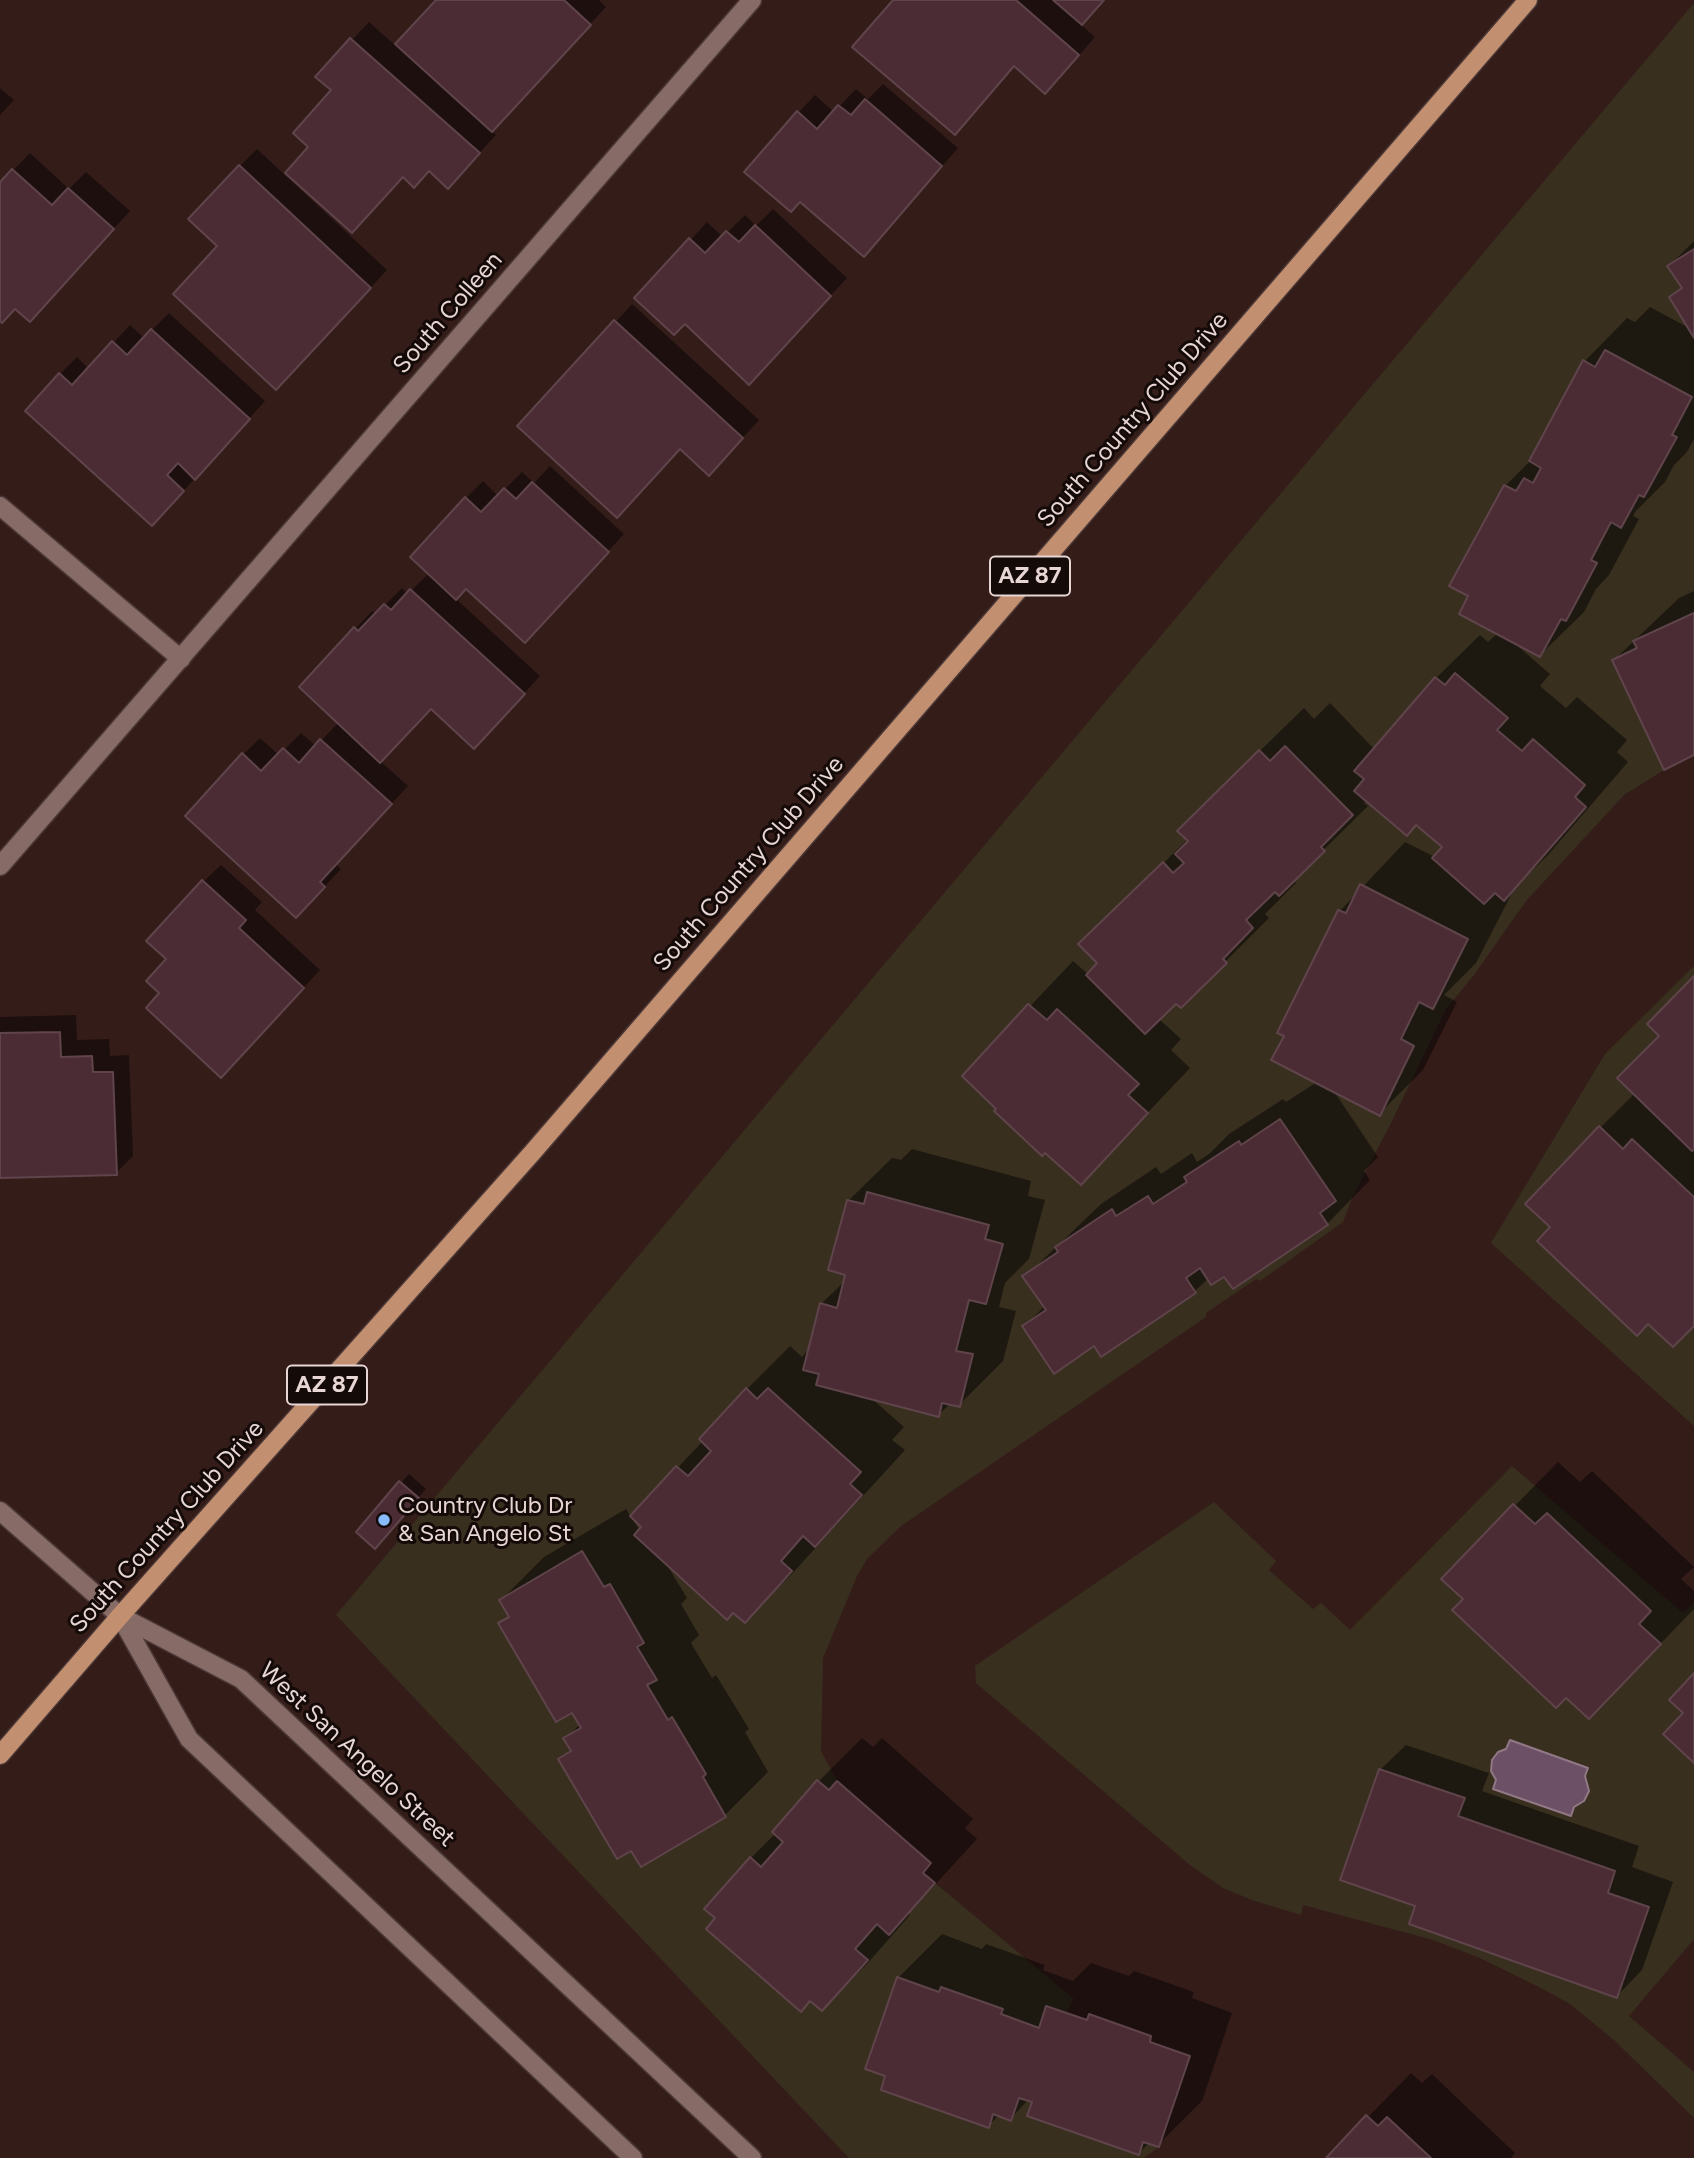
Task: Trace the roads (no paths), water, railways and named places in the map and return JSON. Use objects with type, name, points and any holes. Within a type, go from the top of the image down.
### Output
[{"type":"main road","name":"South Country Club Drive","points":[[0,1755],[541,1142],[1528,0]]},
{"type":"street","name":"South Colleen","points":[[0,866],[752,0]]},
{"type":"street","points":[[0,506],[180,659]]},
{"type":"street","points":[[0,1511],[120,1616],[189,1739],[633,2158]]},
{"type":"street","name":"West San Angelo Street","points":[[120,1616],[241,1679],[752,2158]]},
{"type":"place","name":"Country Club Dr & San Angelo St","points":[[384,1520]]}]
